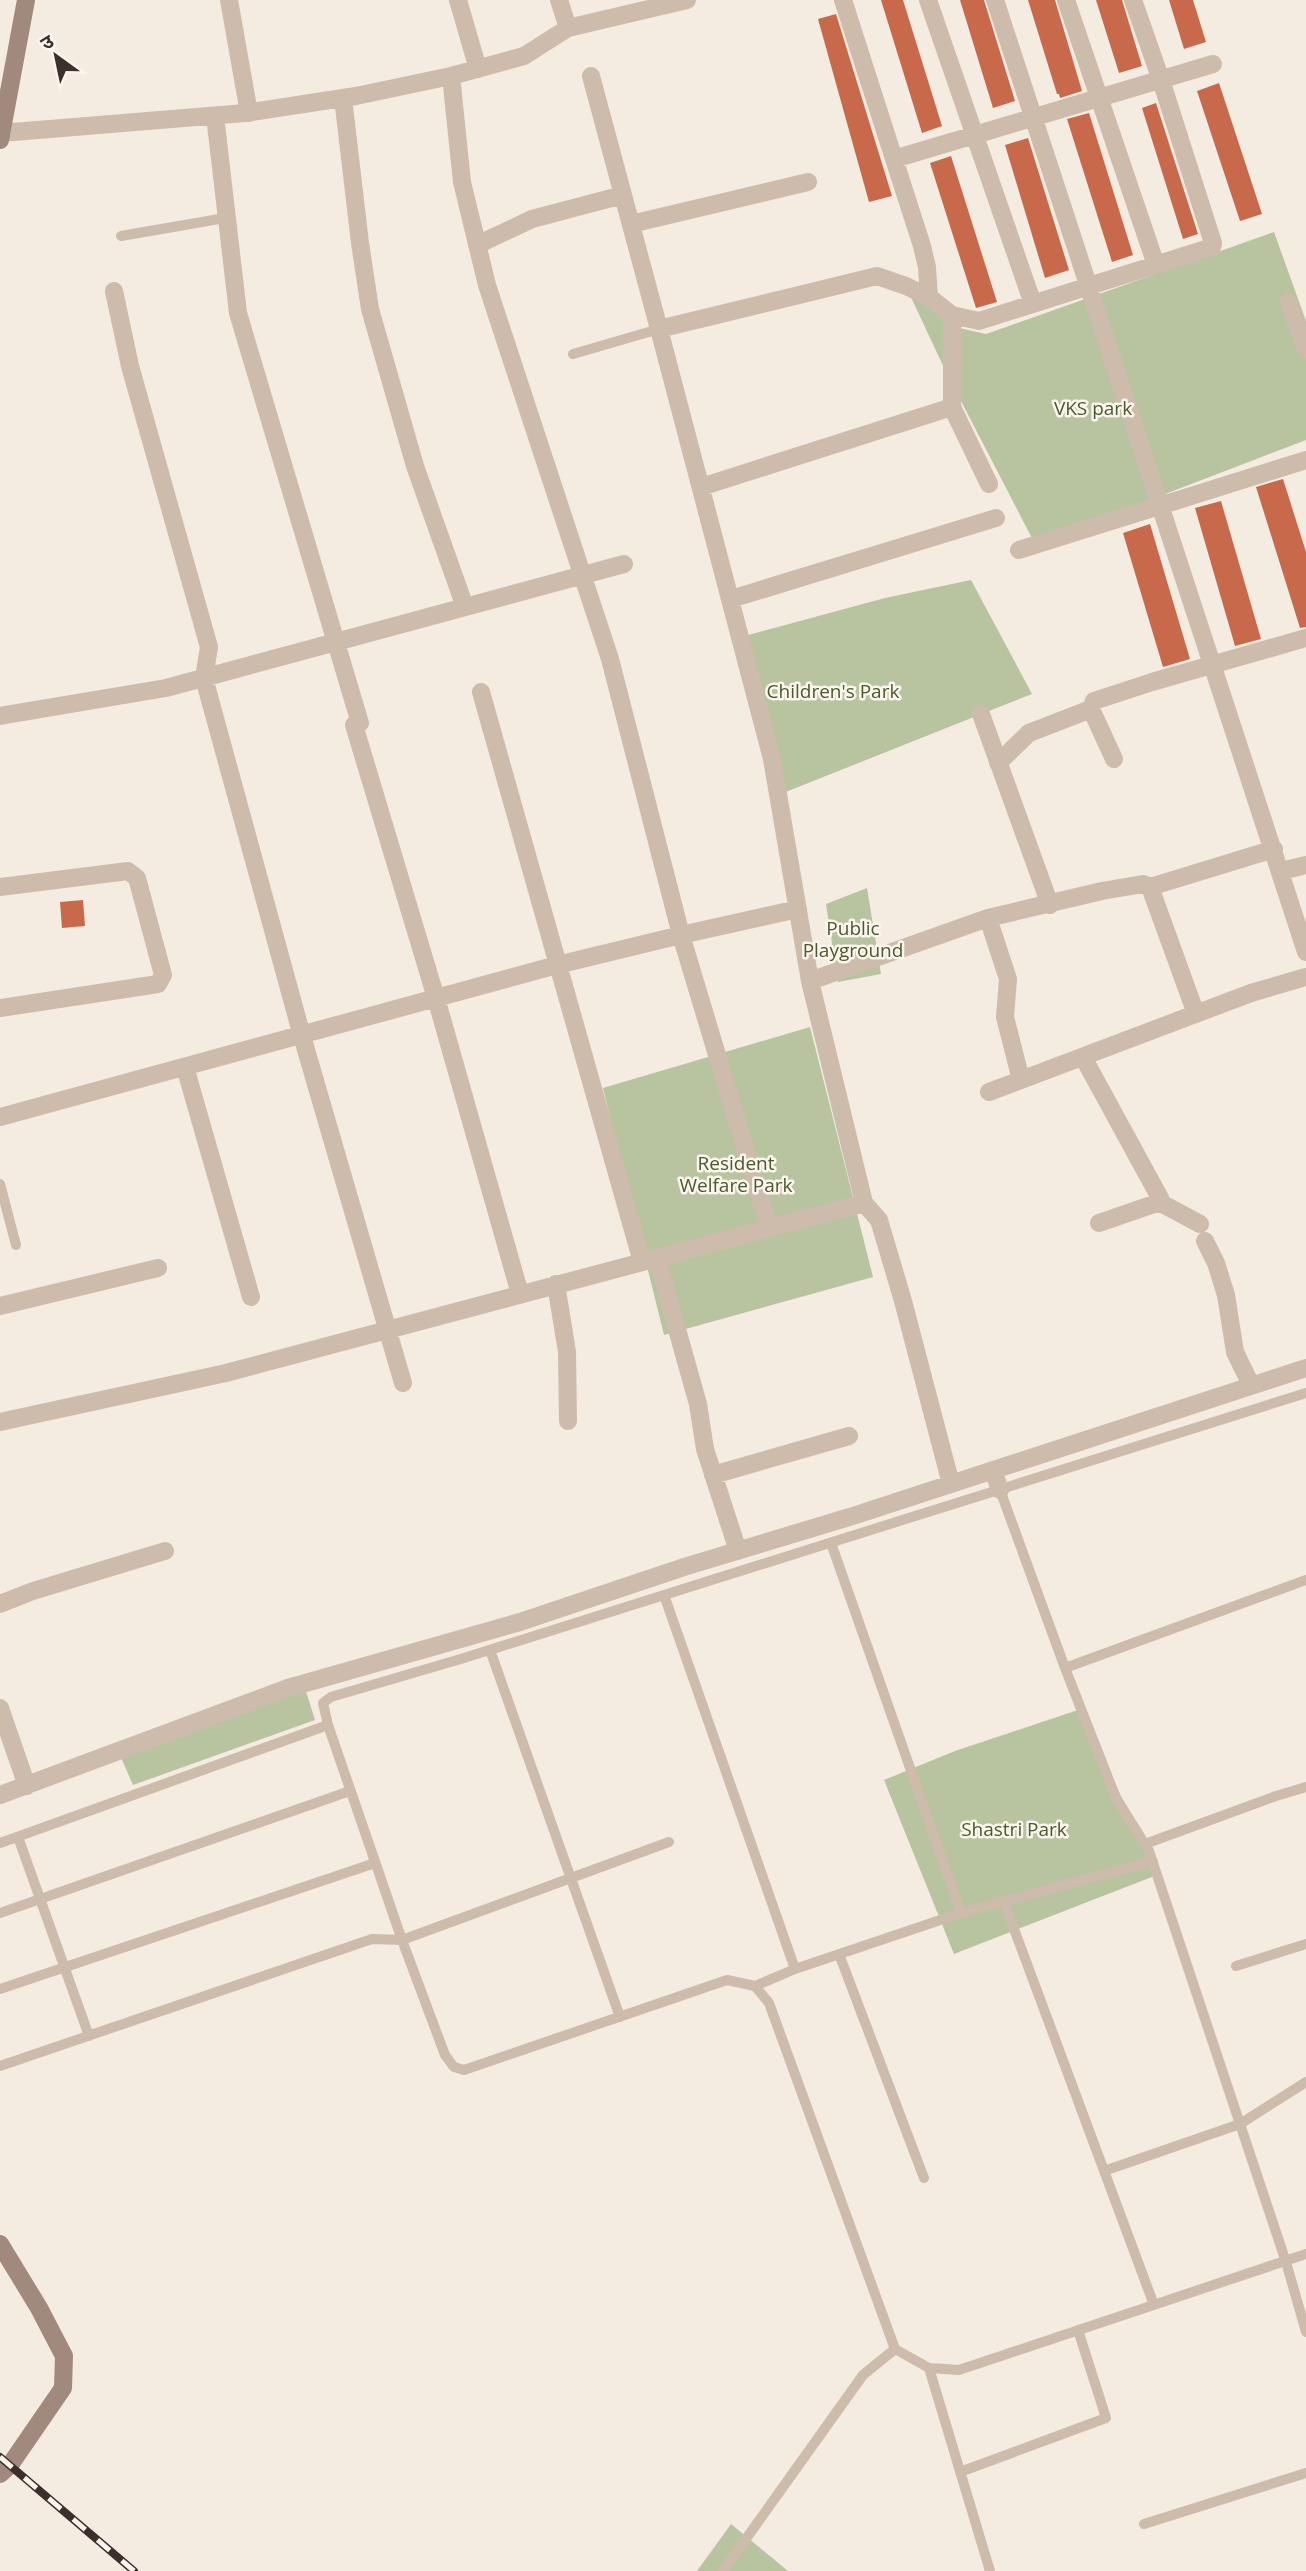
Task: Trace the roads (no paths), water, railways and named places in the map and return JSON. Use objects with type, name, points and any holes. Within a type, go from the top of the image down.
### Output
[{"type":"main road","points":[[0,136],[26,0]]},
{"type":"main road","points":[[0,2244],[39,2308],[64,2356],[63,2388],[10,2465],[0,2474]]},
{"type":"street","points":[[229,0],[248,113]]},
{"type":"street","points":[[458,0],[478,69]]},
{"type":"street","points":[[559,0],[568,28]]},
{"type":"street","points":[[0,136],[248,113],[344,99],[452,76],[524,56],[568,28],[687,0]]},
{"type":"street","points":[[843,0],[922,246],[929,297]]},
{"type":"street","points":[[928,0],[1033,304]]},
{"type":"street","points":[[995,0],[1306,952]]},
{"type":"street","points":[[1066,0],[1156,265]]},
{"type":"street","points":[[660,329],[877,276],[929,297],[952,315],[979,321],[1212,247],[1213,243],[1161,80],[1133,0]]},
{"type":"street","points":[[894,159],[1213,64]]},
{"type":"street","points":[[452,76],[462,182],[487,285],[611,659],[681,936],[769,1228]]},
{"type":"street","points":[[591,76],[772,759],[810,981],[864,1203],[879,1220],[951,1484]]},
{"type":"street","points":[[344,99],[370,309],[415,466],[465,607]]},
{"type":"street","points":[[215,116],[238,313],[336,642],[520,1294]]},
{"type":"street","points":[[631,224],[808,182]]},
{"type":"street","points":[[477,245],[533,219],[623,195]]},
{"type":"street","points":[[114,291],[130,366],[209,647],[204,678],[302,1036],[402,1382]]},
{"type":"street","points":[[1289,302],[1306,351]]},
{"type":"street","points":[[952,315],[952,407],[989,484]]},
{"type":"street","points":[[701,487],[952,407]]},
{"type":"street","points":[[1019,550],[1306,460]]},
{"type":"street","points":[[731,599],[996,518]]},
{"type":"street","points":[[0,716],[166,688],[624,564]]},
{"type":"street","points":[[1114,759],[1091,709],[1094,701],[1306,638]]},
{"type":"street","points":[[481,692],[557,965],[649,1260],[698,1404],[705,1449],[738,1551]]},
{"type":"street","points":[[998,763],[1029,733],[1091,709]]},
{"type":"street","points":[[981,714],[1050,905]]},
{"type":"street","points":[[810,981],[988,918],[1102,891],[1143,884],[1150,887],[1274,849]]},
{"type":"street","points":[[1281,871],[1306,865]]},
{"type":"street","points":[[0,887],[128,871],[133,873],[137,878],[163,975],[158,984],[0,1008]]},
{"type":"street","points":[[1150,887],[1196,1014]]},
{"type":"street","points":[[0,1117],[557,965],[798,909]]},
{"type":"street","points":[[988,918],[1008,979],[1005,1017],[1021,1080]]},
{"type":"street","points":[[989,1091],[1251,993],[1306,977]]},
{"type":"street","points":[[1083,1057],[1160,1195],[1159,1202]]},
{"type":"street","points":[[185,1067],[251,1297]]},
{"type":"street","points":[[1099,1223],[1159,1202]]},
{"type":"street","points":[[1159,1202],[1203,1232],[1226,1295],[1234,1352],[1251,1385]]},
{"type":"street","points":[[0,1422],[226,1373],[864,1203]]},
{"type":"street","points":[[0,1306],[158,1268]]},
{"type":"street","points":[[556,1284],[568,1352],[568,1421]]},
{"type":"street","points":[[0,1795],[288,1688],[520,1622],[1306,1367]]},
{"type":"street","points":[[713,1475],[849,1436]]},
{"type":"street","points":[[993,1470],[1000,1490]]},
{"type":"street","points":[[0,1604],[33,1591],[165,1551]]},
{"type":"street","points":[[0,1708],[27,1786]]},
{"type":"lane","points":[[121,236],[225,218]]},
{"type":"lane","points":[[573,354],[660,329]]},
{"type":"lane","points":[[0,1184],[16,1245]]},
{"type":"lane","points":[[1153,1861],[961,1913],[795,1969],[755,1986],[727,1980],[464,2070],[454,2067],[445,2055],[375,1863],[323,1703],[331,1697],[831,1544],[1306,1393]]},
{"type":"lane","points":[[1000,1490],[1116,1798],[1153,1861],[1286,2262],[1306,2332]]},
{"type":"lane","points":[[831,1544],[961,1913]]},
{"type":"lane","points":[[1065,1668],[1306,1580]]},
{"type":"lane","points":[[664,1595],[795,1969]]},
{"type":"lane","points":[[490,1650],[620,2017]]},
{"type":"lane","points":[[0,1843],[328,1725]]},
{"type":"lane","points":[[1145,1844],[1306,1787]]},
{"type":"lane","points":[[0,1913],[351,1791]]},
{"type":"lane","points":[[18,1837],[89,2036]]},
{"type":"lane","points":[[0,2066],[372,1939],[402,1940],[668,1842]]},
{"type":"lane","points":[[0,1989],[375,1863]]},
{"type":"lane","points":[[1004,1902],[1154,2305]]},
{"type":"lane","points":[[1236,1966],[1306,1944]]},
{"type":"lane","points":[[839,1954],[924,2178]]},
{"type":"lane","points":[[755,1986],[769,2003],[895,2349],[929,2368],[959,2370],[1306,2254]]},
{"type":"lane","points":[[1104,2171],[1240,2124],[1306,2082]]},
{"type":"lane","points":[[961,2472],[1106,2417],[1079,2330]]},
{"type":"lane","points":[[723,2571],[863,2375],[895,2349]]},
{"type":"lane","points":[[929,2368],[990,2571]]},
{"type":"lane","points":[[1144,2524],[1306,2473]]},
{"type":"railway","points":[[0,2457],[134,2571]]},
{"type":"park label","name":"VKS park","points":[[1093,408]]},
{"type":"park label","name":"Children's Park","points":[[833,691]]},
{"type":"park label","name":"Public Playground","points":[[853,939]]},
{"type":"park label","name":"Resident Welfare Park","points":[[736,1174]]},
{"type":"park label","name":"Shastri Park","points":[[1014,1829]]}]
